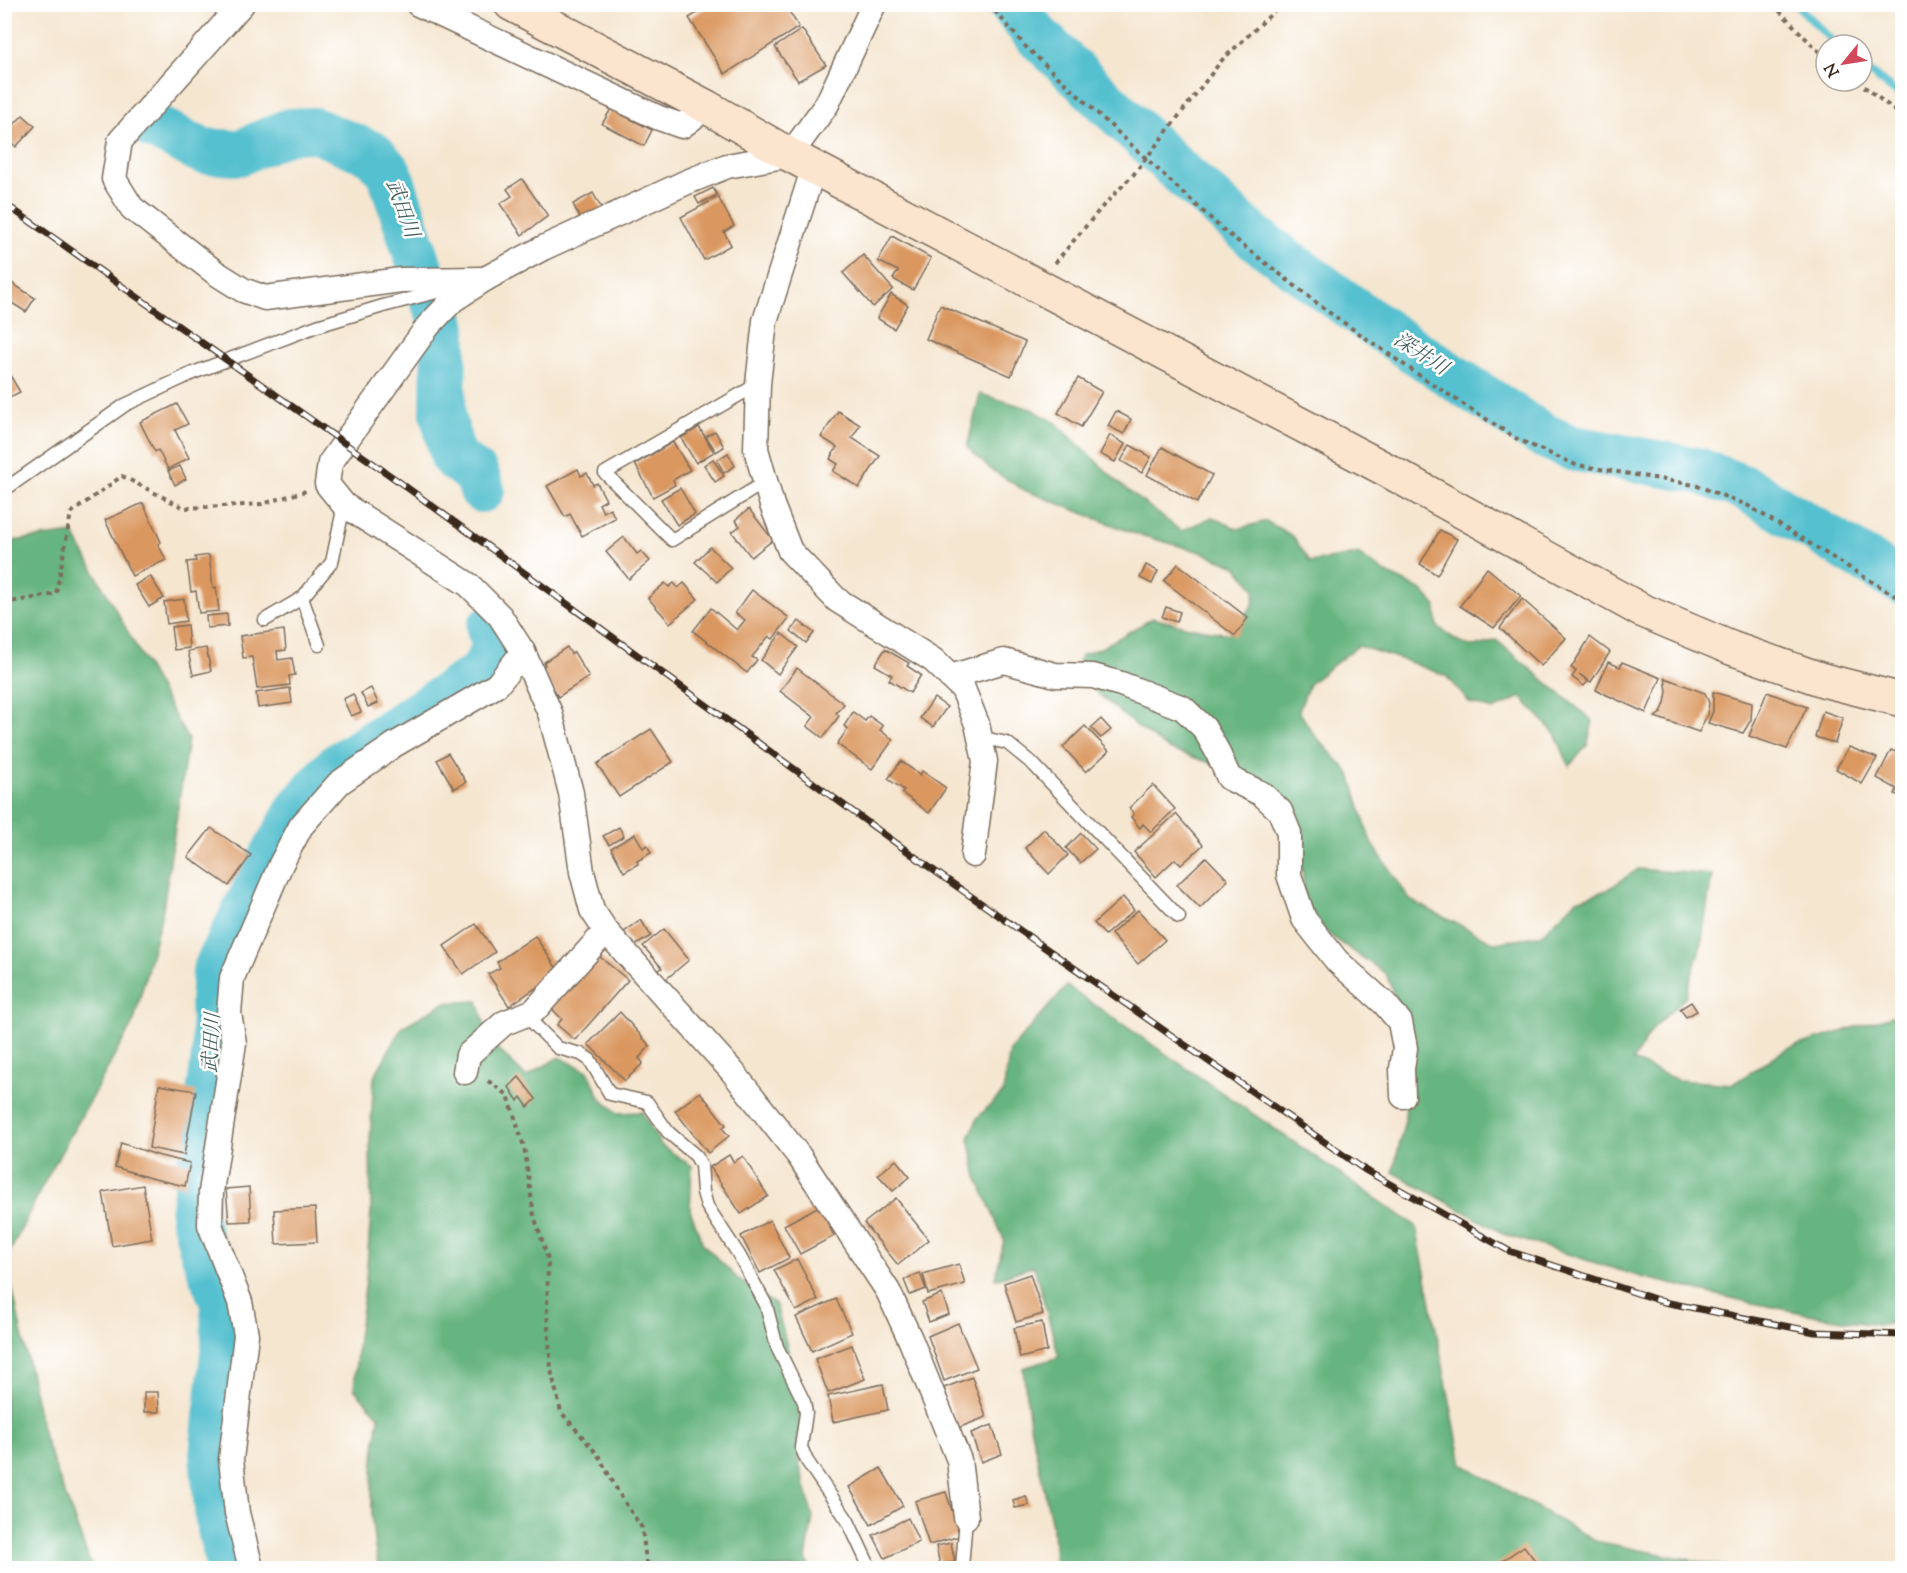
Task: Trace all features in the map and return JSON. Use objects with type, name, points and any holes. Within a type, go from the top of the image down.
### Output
[{"type":"street","points":[[242,4],[120,141],[114,179],[132,208],[216,273],[243,290],[265,298],[401,280],[485,279]]},
{"type":"street","points":[[418,4],[659,118],[682,126],[707,107]]},
{"type":"street","points":[[511,4],[707,107],[802,161],[1375,464],[1641,610],[1731,648],[1823,680],[1902,700]]},
{"type":"street","points":[[874,4],[802,161],[765,321],[758,384],[756,449],[772,505],[790,551],[837,600],[933,660],[963,689],[977,724],[985,761],[974,855]]},
{"type":"street","points":[[802,161],[727,166],[543,248],[485,279],[453,300],[428,326],[330,464],[327,484],[344,504],[469,585],[500,616],[523,652],[550,713],[571,793],[582,872],[592,910],[606,931],[732,1071],[799,1156],[888,1292],[911,1341],[959,1460],[966,1516]]},
{"type":"street","points":[[251,1569],[237,1514],[231,1459],[246,1335],[240,1302],[210,1225],[211,1192],[234,1043],[229,1013],[232,978],[281,864],[301,826],[339,783],[394,745],[496,685],[523,652]]},
{"type":"street","points":[[950,677],[1004,661],[1055,675],[1093,676],[1121,684],[1183,708],[1204,728],[1229,778],[1262,794],[1280,811],[1289,833],[1288,875],[1304,919],[1337,961],[1385,1004],[1400,1022],[1405,1048],[1402,1069],[1403,1096]]},
{"type":"street","points":[[465,1072],[468,1054],[504,1023],[534,1011],[606,931]]},
{"type":"lane","points":[[4,490],[125,405],[193,374],[317,326],[485,279]]},
{"type":"lane","points":[[758,384],[606,473],[672,540],[765,482]]},
{"type":"lane","points":[[265,620],[302,598],[332,562],[344,504]]},
{"type":"lane","points":[[302,598],[319,645]]},
{"type":"lane","points":[[979,737],[1007,743],[1034,765],[1179,918]]},
{"type":"lane","points":[[528,1015],[558,1048],[581,1054],[590,1060],[610,1094],[647,1102],[668,1132],[696,1156],[701,1165],[703,1192],[707,1206],[766,1305],[777,1347],[804,1402],[806,1413],[801,1447],[807,1461],[848,1521],[870,1569]]},
{"type":"lane","points":[[962,1569],[966,1516]]},
{"type":"path","points":[[989,4],[1026,47],[1221,228],[1327,311],[1429,382],[1517,439],[1576,465],[1695,484],[1748,505],[1902,600]]},
{"type":"path","points":[[1037,285],[1102,207],[1146,160],[1222,60],[1282,4]]},
{"type":"path","points":[[1773,4],[1814,45]]},
{"type":"path","points":[[1872,93],[1902,116]]},
{"type":"path","points":[[4,603],[56,594],[71,513],[122,476],[184,508],[262,504],[327,484]]},
{"type":"path","points":[[465,1072],[485,1080],[508,1095],[524,1147],[534,1216],[548,1259],[547,1312],[551,1370],[561,1412],[598,1455],[620,1496],[642,1528],[646,1562],[652,1569]]},
{"type":"green space","points":[[980,394],[1031,409],[1055,422],[1121,485],[1181,531],[1212,517],[1238,529],[1266,521],[1293,536],[1310,562],[1358,554],[1386,573],[1420,589],[1436,606],[1437,626],[1452,637],[1471,646],[1496,640],[1593,721],[1587,746],[1569,766],[1556,735],[1521,697],[1493,710],[1470,703],[1446,676],[1358,646],[1309,684],[1299,711],[1312,732],[1350,774],[1370,840],[1410,900],[1495,943],[1541,935],[1577,900],[1607,890],[1638,869],[1712,875],[1701,945],[1685,998],[1653,1028],[1633,1061],[1678,1080],[1733,1084],[1786,1049],[1898,1014],[1902,1020],[1902,1323],[1878,1325],[1823,1317],[1641,1277],[1506,1235],[1393,1172],[1405,1120],[1409,1034],[1386,974],[1328,934],[1305,902],[1299,833],[1226,768],[1168,749],[1130,721],[1087,684],[1075,678],[1081,655],[1101,648],[1153,618],[1230,634],[1253,605],[1255,589],[1236,566],[1201,552],[1133,533],[1024,490],[990,469],[967,447]]},
{"type":"green space","points":[[73,533],[188,740],[163,909],[134,1021],[43,1185],[6,1260],[44,1437],[92,1568],[5,1568],[5,542]]},
{"type":"green space","points":[[1067,986],[1416,1226],[1462,1464],[1595,1541],[1732,1568],[1055,1568],[1053,1530],[1030,1425],[1023,1368],[1059,1357],[1034,1266],[995,1279],[1004,1240],[977,1177],[969,1138],[978,1117],[1003,1093],[1010,1050]]},
{"type":"green space","points":[[478,1001],[489,1040],[526,1077],[559,1057],[588,1071],[601,1099],[618,1113],[642,1112],[661,1145],[692,1166],[690,1210],[703,1244],[739,1280],[776,1305],[800,1395],[798,1459],[813,1517],[806,1558],[810,1568],[379,1568],[373,1530],[372,1492],[379,1416],[354,1389],[371,1211],[370,1139],[374,1077],[402,1027],[444,1003]]},
{"type":"building","points":[[710,5],[785,5],[799,27],[725,74],[689,18]]},
{"type":"building","points":[[802,29],[826,65],[798,81],[775,47]]},
{"type":"building","points":[[611,109],[652,130],[644,146],[602,124]]},
{"type":"building","points":[[23,115],[35,126],[16,147],[4,135]]},
{"type":"building","points":[[522,179],[548,216],[522,235],[500,204],[512,196],[507,189]]},
{"type":"building","points":[[713,188],[717,195],[699,204],[695,197]]},
{"type":"building","points":[[593,193],[602,209],[581,220],[573,204]]},
{"type":"building","points":[[718,197],[734,226],[724,232],[731,245],[704,260],[681,217]]},
{"type":"building","points":[[892,236],[931,258],[913,290],[893,279],[898,271],[878,261]]},
{"type":"building","points":[[863,255],[893,289],[873,307],[843,273]]},
{"type":"building","points":[[4,278],[35,298],[26,312],[4,298]]},
{"type":"building","points":[[891,294],[908,305],[894,329],[877,318]]},
{"type":"building","points":[[940,305],[1025,342],[1011,376],[926,339]]},
{"type":"building","points":[[4,365],[20,392],[4,400]]},
{"type":"building","points":[[1078,378],[1102,392],[1081,427],[1058,413]]},
{"type":"building","points":[[177,404],[188,424],[175,430],[189,458],[168,469],[158,450],[155,452],[140,422]]},
{"type":"building","points":[[838,411],[860,425],[852,438],[880,456],[859,488],[833,471],[838,464],[830,459],[837,447],[821,437]]},
{"type":"building","points":[[1116,411],[1131,419],[1124,434],[1108,426]]},
{"type":"building","points":[[699,427],[714,452],[696,463],[681,438]]},
{"type":"building","points":[[715,431],[724,447],[716,452],[706,436]]},
{"type":"building","points":[[1110,435],[1125,444],[1115,462],[1100,454]]},
{"type":"building","points":[[673,442],[690,470],[673,480],[675,485],[653,497],[635,464]]},
{"type":"building","points":[[1130,445],[1151,457],[1142,473],[1121,461]]},
{"type":"building","points":[[1162,447],[1212,475],[1197,503],[1147,475]]},
{"type":"building","points":[[728,453],[735,466],[724,473],[717,460]]},
{"type":"building","points":[[713,459],[724,476],[715,482],[704,465]]},
{"type":"building","points":[[180,466],[186,479],[175,485],[168,471]]},
{"type":"building","points":[[578,469],[581,476],[587,473],[593,485],[597,483],[606,500],[599,504],[603,512],[610,508],[615,518],[582,536],[570,514],[565,517],[547,486]]},
{"type":"building","points":[[680,488],[695,514],[677,525],[661,499]]},
{"type":"building","points":[[143,503],[161,542],[158,544],[166,560],[132,576],[105,520]]},
{"type":"building","points":[[749,509],[773,540],[751,557],[732,532],[740,526],[735,520]]},
{"type":"building","points":[[1440,530],[1457,539],[1437,575],[1420,564]]},
{"type":"building","points":[[624,537],[637,554],[641,551],[650,561],[629,579],[606,552]]},
{"type":"building","points":[[710,547],[731,568],[717,582],[695,562]]},
{"type":"building","points":[[209,555],[213,588],[216,587],[219,611],[199,613],[196,591],[191,592],[187,562],[196,561],[195,557]]},
{"type":"building","points":[[1178,564],[1248,618],[1235,636],[1164,581]]},
{"type":"building","points":[[1146,565],[1158,571],[1152,584],[1140,578]]},
{"type":"building","points":[[1487,568],[1521,596],[1494,628],[1460,606]]},
{"type":"building","points":[[150,576],[164,598],[149,607],[135,585]]},
{"type":"building","points":[[665,583],[669,587],[674,583],[678,588],[684,583],[698,599],[670,623],[648,598]]},
{"type":"building","points":[[752,590],[789,618],[773,639],[769,636],[752,657],[757,660],[747,673],[693,631],[711,608],[737,630],[745,620],[735,613]]},
{"type":"building","points":[[184,599],[186,621],[167,624],[164,602]]},
{"type":"building","points":[[1522,599],[1566,638],[1541,666],[1500,628]]},
{"type":"building","points":[[1166,607],[1180,612],[1177,622],[1162,617]]},
{"type":"building","points":[[227,614],[228,626],[207,628],[206,616]]},
{"type":"building","points":[[799,621],[814,633],[806,643],[791,631]]},
{"type":"building","points":[[187,625],[189,648],[174,650],[171,627]]},
{"type":"building","points":[[284,630],[286,650],[277,651],[278,660],[292,658],[295,675],[289,676],[290,685],[257,689],[252,657],[243,658],[240,636]]},
{"type":"building","points":[[781,633],[798,647],[778,674],[761,660]]},
{"type":"building","points":[[1590,637],[1610,652],[1591,682],[1579,674],[1588,681],[1584,686],[1572,677],[1576,671],[1571,668]]},
{"type":"building","points":[[567,647],[571,654],[574,652],[589,677],[558,697],[540,668],[545,665],[544,662]]},
{"type":"building","points":[[206,648],[211,671],[193,675],[188,651]]},
{"type":"building","points":[[885,649],[909,663],[907,666],[921,675],[910,693],[889,680],[892,675],[875,665]]},
{"type":"building","points":[[1608,662],[1620,667],[1622,662],[1661,678],[1646,713],[1596,690]]},
{"type":"building","points":[[797,668],[844,704],[836,713],[839,716],[823,738],[807,726],[814,717],[780,691]]},
{"type":"building","points":[[1665,678],[1705,693],[1709,703],[1707,715],[1699,732],[1655,717],[1661,713],[1665,703],[1667,691]]},
{"type":"building","points":[[290,688],[292,703],[258,708],[256,693]]},
{"type":"building","points":[[371,688],[378,703],[368,707],[361,693]]},
{"type":"building","points":[[1713,692],[1752,703],[1751,720],[1743,733],[1708,723],[1713,711]]},
{"type":"building","points":[[1767,692],[1807,707],[1787,749],[1749,736]]},
{"type":"building","points":[[353,694],[361,712],[351,716],[343,699]]},
{"type":"building","points":[[934,698],[947,707],[933,727],[920,718]]},
{"type":"building","points":[[1823,711],[1843,718],[1835,743],[1815,737]]},
{"type":"building","points":[[853,712],[865,721],[869,716],[883,726],[880,730],[893,740],[872,769],[837,744],[848,729],[844,726]]},
{"type":"building","points":[[1101,719],[1111,730],[1101,738],[1091,728]]},
{"type":"building","points":[[1085,726],[1109,751],[1086,772],[1063,747]]},
{"type":"building","points":[[651,729],[673,762],[619,797],[597,764]]},
{"type":"building","points":[[1902,746],[1902,796],[1895,794],[1897,789],[1877,778],[1891,750],[1899,753]]},
{"type":"building","points":[[1849,747],[1877,758],[1862,784],[1836,769]]},
{"type":"building","points":[[448,753],[466,782],[454,789],[437,760]]},
{"type":"building","points":[[901,761],[920,775],[922,771],[946,788],[929,813],[902,793],[904,790],[888,779]]},
{"type":"building","points":[[1153,785],[1175,809],[1151,832],[1143,824],[1140,828],[1131,817],[1134,814],[1129,808]]},
{"type":"building","points":[[1176,814],[1203,845],[1181,865],[1175,859],[1156,877],[1134,852]]},
{"type":"building","points":[[619,827],[624,836],[609,845],[603,836]]},
{"type":"building","points":[[211,828],[251,855],[229,886],[188,857]]},
{"type":"building","points":[[1044,829],[1068,855],[1049,874],[1025,848]]},
{"type":"building","points":[[1081,833],[1096,849],[1080,863],[1066,848]]},
{"type":"building","points":[[635,834],[643,848],[647,845],[651,853],[624,872],[611,848]]},
{"type":"building","points":[[1206,857],[1228,880],[1200,908],[1177,885]]},
{"type":"building","points":[[1123,897],[1134,910],[1105,935],[1094,923]]},
{"type":"building","points":[[1138,910],[1165,940],[1138,964],[1111,934]]},
{"type":"building","points":[[641,920],[651,936],[633,947],[624,932]]},
{"type":"building","points":[[476,924],[495,952],[463,974],[444,946]]},
{"type":"building","points":[[664,929],[689,960],[665,980],[658,971],[662,968],[643,946]]},
{"type":"building","points":[[535,936],[559,972],[509,1006],[488,974],[500,968],[497,962]]},
{"type":"building","points":[[594,952],[628,980],[575,1040],[557,1025],[562,1019],[550,1007]]},
{"type":"building","points":[[1691,1002],[1697,1011],[1686,1017],[1680,1009]]},
{"type":"building","points":[[620,1012],[650,1046],[639,1058],[643,1063],[625,1081],[588,1044]]},
{"type":"building","points":[[519,1077],[536,1099],[528,1107],[521,1097],[518,1101],[509,1087]]},
{"type":"building","points":[[159,1085],[196,1091],[184,1155],[149,1148]]},
{"type":"building","points":[[700,1092],[726,1125],[722,1128],[729,1136],[708,1153],[675,1111]]},
{"type":"building","points":[[121,1143],[190,1163],[185,1186],[115,1167]]},
{"type":"building","points":[[729,1155],[734,1162],[743,1156],[768,1196],[741,1214],[710,1167]]},
{"type":"building","points":[[896,1160],[910,1177],[893,1191],[878,1175]]},
{"type":"building","points":[[143,1185],[152,1239],[112,1246],[103,1192]]},
{"type":"building","points":[[249,1187],[251,1221],[229,1222],[226,1189]]},
{"type":"building","points":[[896,1198],[929,1240],[898,1265],[864,1223]]},
{"type":"building","points":[[819,1206],[834,1236],[800,1254],[784,1225]]},
{"type":"building","points":[[315,1208],[317,1242],[276,1244],[274,1210]]},
{"type":"building","points":[[770,1220],[789,1258],[760,1273],[741,1236]]},
{"type":"building","points":[[797,1259],[818,1300],[796,1311],[774,1270]]},
{"type":"building","points":[[959,1264],[965,1284],[928,1294],[923,1274]]},
{"type":"building","points":[[920,1273],[926,1289],[910,1295],[904,1280]]},
{"type":"building","points":[[1030,1274],[1043,1314],[1016,1322],[1004,1283]]},
{"type":"building","points":[[942,1294],[949,1314],[929,1322],[922,1302]]},
{"type":"building","points":[[836,1299],[852,1333],[812,1351],[796,1317]]},
{"type":"building","points":[[1042,1322],[1047,1351],[1020,1358],[1014,1328]]},
{"type":"building","points":[[958,1323],[977,1368],[944,1381],[928,1336]]},
{"type":"building","points":[[852,1345],[865,1379],[828,1393],[815,1359]]},
{"type":"building","points":[[972,1377],[986,1417],[958,1428],[944,1388]]},
{"type":"building","points":[[883,1384],[888,1410],[833,1422],[828,1396]]},
{"type":"building","points":[[144,1392],[158,1392],[159,1412],[144,1412]]},
{"type":"building","points":[[992,1425],[1002,1454],[981,1462],[971,1433]]},
{"type":"building","points":[[881,1468],[903,1506],[871,1525],[849,1487]]},
{"type":"building","points":[[946,1492],[960,1536],[929,1545],[915,1501]]},
{"type":"building","points":[[1026,1496],[1029,1505],[1015,1508],[1013,1500]]},
{"type":"building","points":[[908,1518],[919,1542],[885,1558],[873,1535]]},
{"type":"building","points":[[951,1543],[955,1562],[940,1565],[936,1546]]},
{"type":"building","points":[[1524,1546],[1540,1567],[1492,1568]]},
{"type":"waterway","name":"深井川","points":[[1011,4],[1036,35],[1171,164],[1255,238],[1384,331],[1540,434],[1572,448],[1700,471],[1747,489],[1902,582]]},
{"type":"waterway","points":[[1796,4],[1824,33]]},
{"type":"waterway","points":[[1874,75],[1902,97]]},
{"type":"waterway","name":"武田川","points":[[149,124],[202,151],[239,153],[289,131],[314,130],[373,154],[390,174],[420,267],[444,328],[443,415],[453,457],[476,474],[482,490]]},
{"type":"waterway","name":"武田川","points":[[229,1568],[218,1521],[212,1455],[224,1344],[223,1303],[203,1252],[193,1215],[215,1049],[213,1002],[215,971],[270,860],[300,807],[337,766],[481,673],[496,647],[489,629]]},
{"type":"railway","points":[[4,203],[398,481],[936,872],[1365,1170],[1509,1251],[1664,1302],[1815,1332],[1902,1335]]}]
